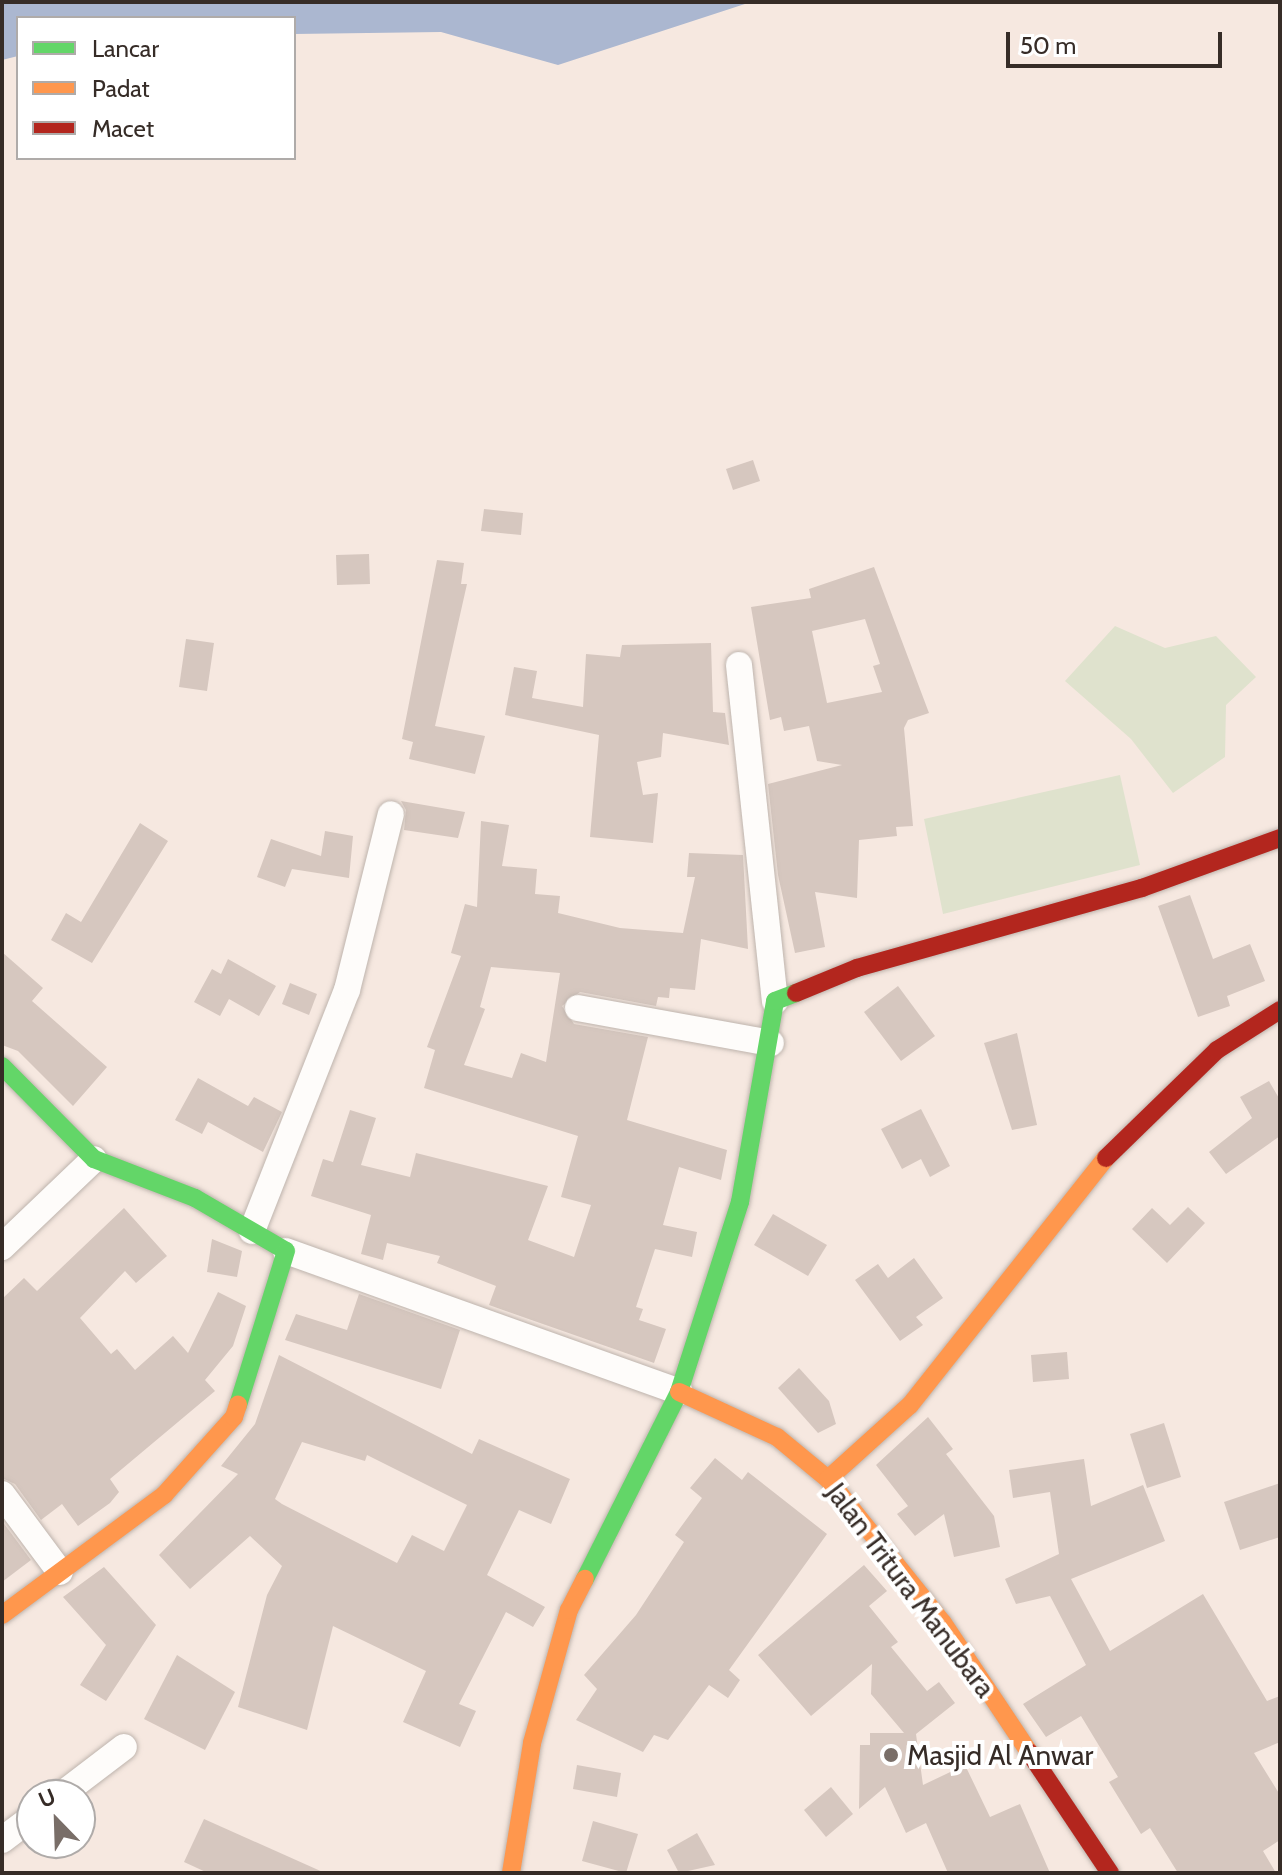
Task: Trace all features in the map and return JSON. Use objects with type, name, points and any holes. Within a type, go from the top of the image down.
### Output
[{"type":"street","points":[[511,1873],[532,1743],[569,1610],[679,1392],[740,1202],[771,1043],[775,1001],[739,665]]},
{"type":"street","points":[[252,1231],[347,990],[391,814]]},
{"type":"street","points":[[775,1001],[857,968],[1142,888],[1280,838]]},
{"type":"street","points":[[578,1008],[771,1043]]},
{"type":"street","points":[[828,1479],[910,1405],[1119,1141],[1217,1050],[1280,1010]]},
{"type":"street","points":[[2,1066],[94,1159],[195,1198],[286,1251],[234,1417],[164,1495],[2,1615]]},
{"type":"street","points":[[2,1247],[94,1159]]},
{"type":"street","name":"Jalan Tritura Manubara","points":[[286,1251],[679,1392],[777,1437],[828,1479],[943,1623],[1110,1873]]},
{"type":"street","points":[[2,1494],[60,1572]]},
{"type":"street","points":[[82,1779],[124,1747]]},
{"type":"green space","points":[[1115,626],[1165,648],[1216,636],[1256,677],[1226,705],[1225,757],[1173,793],[1131,739],[1065,681]]},
{"type":"green space","points":[[1120,775],[1140,865],[943,914],[924,819]]},
{"type":"water","points":[[2,2],[751,2],[558,65],[441,32],[296,34],[296,16],[16,16],[16,56],[2,60]]},
{"type":"building","points":[[753,460],[760,481],[733,490],[726,469]]},
{"type":"building","points":[[484,509],[523,513],[521,535],[481,531]]},
{"type":"building","points":[[369,554],[370,584],[337,585],[336,555]]},
{"type":"building","points":[[437,560],[464,563],[461,584],[467,584],[435,726],[485,736],[475,774],[409,759],[413,742],[402,739]]},
{"type":"building","points":[[874,567],[929,713],[908,720],[904,728],[913,826],[896,827],[897,836],[859,840],[857,898],[815,892],[825,947],[795,953],[778,875],[768,784],[842,765],[817,761],[809,726],[784,731],[781,717],[770,720],[751,607],[811,598],[809,589]],"holes":[[[865,619],[880,664],[873,666],[882,692],[827,703],[812,631]]]},
{"type":"building","points":[[186,639],[214,643],[207,691],[179,687]]},
{"type":"building","points":[[711,643],[713,712],[725,713],[729,745],[663,733],[661,757],[637,762],[643,795],[658,793],[653,843],[590,837],[599,735],[505,715],[514,667],[537,671],[532,698],[583,707],[586,654],[620,657],[622,645]]},
{"type":"building","points":[[401,801],[465,812],[458,838],[404,830],[406,810]]},
{"type":"building","points":[[481,821],[509,825],[502,866],[537,869],[535,894],[560,896],[558,913],[620,928],[683,933],[695,877],[687,877],[689,853],[743,855],[748,949],[701,939],[695,990],[670,988],[669,998],[658,997],[656,1006],[580,992],[562,1006],[574,1024],[648,1037],[627,1120],[727,1150],[721,1180],[679,1167],[663,1225],[697,1232],[692,1257],[655,1249],[636,1307],[643,1309],[639,1320],[666,1329],[654,1363],[489,1305],[496,1286],[437,1263],[440,1256],[387,1243],[383,1260],[361,1254],[371,1215],[311,1196],[323,1159],[333,1162],[350,1110],[376,1118],[361,1165],[410,1177],[416,1153],[548,1186],[528,1240],[574,1257],[591,1205],[561,1197],[578,1136],[424,1088],[435,1050],[427,1047],[461,956],[451,953],[465,904],[477,907]],"holes":[[[491,967],[560,973],[546,1062],[521,1053],[512,1078],[464,1065],[485,1009],[480,1007]]]},
{"type":"building","points":[[140,823],[168,841],[92,963],[51,940],[66,913],[81,922]]},
{"type":"building","points":[[325,831],[353,836],[349,878],[292,869],[285,887],[257,877],[271,839],[321,856]]},
{"type":"building","points":[[1190,895],[1213,959],[1250,944],[1265,981],[1227,996],[1230,1006],[1198,1017],[1158,906]]},
{"type":"building","points":[[2,952],[43,988],[32,1001],[107,1067],[73,1106],[18,1051],[2,1045]]},
{"type":"building","points":[[228,959],[276,986],[259,1016],[229,999],[220,1016],[194,1002],[212,969],[221,974]]},
{"type":"building","points":[[290,983],[317,994],[309,1015],[282,1004]]},
{"type":"building","points":[[898,986],[935,1036],[901,1061],[864,1012]]},
{"type":"building","points":[[1017,1033],[1037,1125],[1012,1130],[984,1043]]},
{"type":"building","points":[[198,1078],[248,1106],[254,1097],[282,1112],[263,1152],[208,1122],[202,1134],[175,1120]]},
{"type":"building","points":[[1269,1081],[1280,1100],[1280,1136],[1226,1174],[1209,1152],[1252,1118],[1240,1097]]},
{"type":"building","points":[[921,1109],[950,1166],[930,1177],[921,1159],[902,1169],[881,1129]]},
{"type":"building","points":[[1188,1207],[1205,1223],[1167,1263],[1132,1229],[1152,1208],[1170,1225]]},
{"type":"building","points":[[124,1208],[167,1256],[136,1283],[125,1271],[80,1318],[111,1354],[117,1349],[135,1370],[173,1336],[188,1353],[218,1292],[246,1306],[233,1346],[205,1380],[215,1391],[110,1479],[119,1492],[110,1503],[78,1526],[62,1504],[41,1520],[15,1484],[2,1478],[2,1299],[24,1278],[37,1291]]},
{"type":"building","points":[[773,1214],[827,1245],[808,1276],[754,1245]]},
{"type":"building","points":[[212,1239],[242,1251],[237,1277],[207,1272]]},
{"type":"building","points":[[914,1258],[943,1298],[916,1317],[923,1325],[900,1341],[855,1280],[878,1264],[888,1278]]},
{"type":"building","points":[[359,1294],[460,1330],[441,1389],[285,1340],[296,1314],[347,1330]]},
{"type":"building","points":[[1067,1352],[1069,1379],[1033,1382],[1031,1355]]},
{"type":"building","points":[[279,1355],[472,1454],[479,1439],[570,1479],[551,1524],[519,1510],[487,1575],[545,1607],[533,1627],[506,1612],[459,1704],[476,1711],[460,1747],[403,1722],[426,1671],[333,1626],[307,1730],[238,1707],[267,1595],[282,1566],[250,1536],[190,1589],[159,1555],[238,1474],[221,1466],[255,1424]],"holes":[[[302,1442],[365,1461],[367,1455],[467,1505],[444,1551],[412,1535],[397,1563],[275,1499]]]},
{"type":"building","points":[[799,1368],[829,1401],[836,1424],[818,1433],[778,1388]]},
{"type":"building","points":[[928,1417],[953,1449],[946,1454],[994,1516],[1000,1547],[954,1557],[944,1514],[915,1536],[897,1514],[908,1506],[876,1465]]},
{"type":"building","points":[[1164,1423],[1181,1477],[1147,1488],[1130,1434]]},
{"type":"building","points":[[715,1458],[742,1480],[748,1472],[827,1534],[729,1670],[740,1680],[728,1698],[709,1685],[668,1740],[654,1735],[643,1752],[576,1720],[597,1689],[584,1675],[636,1615],[684,1542],[675,1535],[702,1498],[690,1488]]},
{"type":"building","points":[[1084,1459],[1091,1506],[1143,1485],[1165,1541],[1071,1579],[1110,1651],[1203,1594],[1267,1701],[1280,1696],[1280,1742],[1254,1753],[1280,1795],[1280,1840],[1263,1851],[1276,1873],[1178,1873],[1150,1828],[1141,1834],[1109,1782],[1118,1777],[1081,1716],[1046,1737],[1023,1704],[1086,1665],[1050,1596],[1016,1604],[1005,1579],[1059,1554],[1050,1492],[1013,1498],[1009,1470]]},
{"type":"building","points":[[1280,1483],[1280,1537],[1240,1550],[1224,1502]]},
{"type":"building","points":[[2,1521],[31,1560],[2,1582]]},
{"type":"building","points":[[864,1565],[887,1591],[869,1606],[898,1642],[891,1647],[927,1691],[939,1682],[955,1703],[916,1734],[923,1785],[965,1765],[990,1817],[1020,1804],[1050,1873],[948,1873],[926,1823],[906,1833],[885,1787],[859,1809],[860,1745],[870,1745],[870,1733],[904,1733],[871,1694],[872,1664],[811,1716],[758,1655]]},
{"type":"building","points":[[104,1567],[156,1625],[106,1701],[80,1685],[106,1645],[63,1597]]},
{"type":"building","points":[[177,1655],[235,1692],[205,1750],[144,1719]]},
{"type":"building","points":[[577,1765],[621,1773],[617,1797],[573,1789]]},
{"type":"building","points":[[831,1787],[853,1814],[826,1837],[804,1810]]},
{"type":"building","points":[[204,1819],[325,1873],[208,1873],[184,1862]]},
{"type":"building","points":[[593,1821],[638,1834],[626,1873],[582,1861]]},
{"type":"building","points":[[697,1833],[715,1865],[679,1873],[667,1850]]},
{"type":"traffic: fast","points":[[585,1579],[679,1392],[740,1202],[775,1001],[796,993]]},
{"type":"traffic: fast","points":[[2,1066],[94,1159],[195,1198],[286,1251],[238,1405]]},
{"type":"traffic: slow","points":[[828,1479],[910,1405],[1106,1158]]},
{"type":"traffic: slow","points":[[679,1392],[777,1437],[828,1479],[943,1623],[1029,1752]]},
{"type":"traffic: slow","points":[[2,1615],[164,1495],[234,1417],[238,1405]]},
{"type":"traffic: slow","points":[[511,1873],[532,1743],[569,1610],[585,1579]]},
{"type":"traffic: jam","points":[[796,993],[857,968],[1142,888],[1280,838]]},
{"type":"traffic: jam","points":[[1106,1158],[1217,1050],[1280,1010]]},
{"type":"traffic: jam","points":[[1029,1752],[1110,1873]]},
{"type":"place","name":"Masjid Al Anwar","points":[[891,1755]]}]
